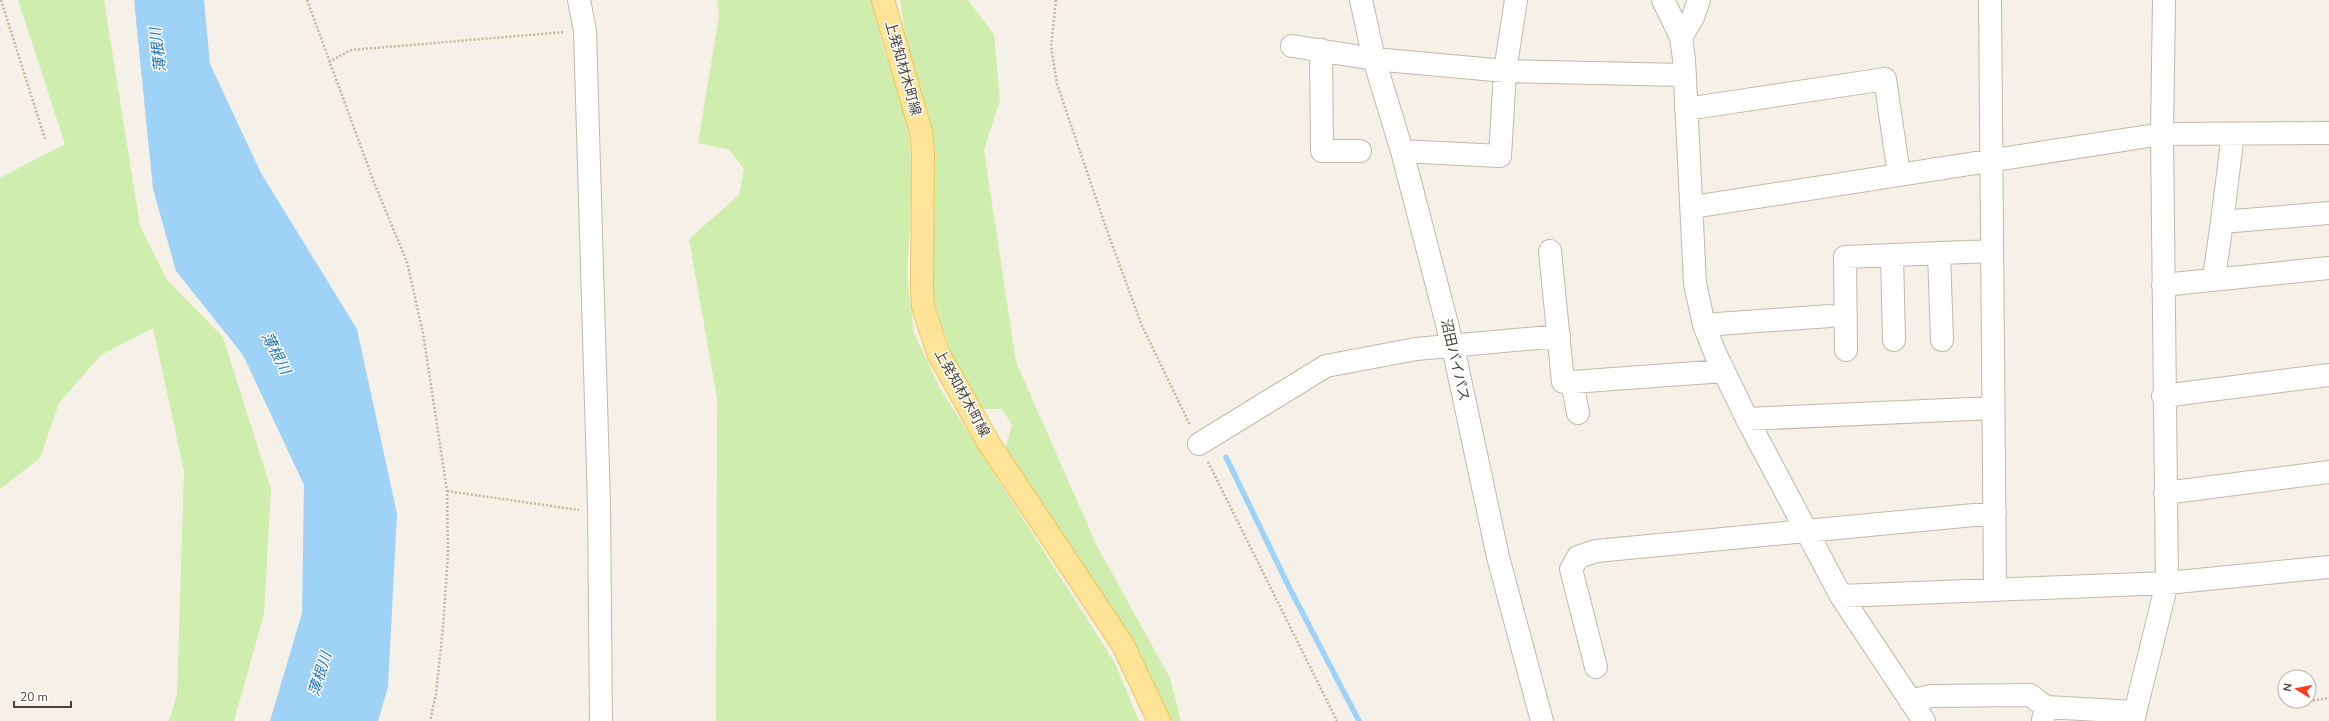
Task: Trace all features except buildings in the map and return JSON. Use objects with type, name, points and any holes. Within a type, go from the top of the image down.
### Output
[{"type":"main road","name":"上発知材木町線","points":[[883,0],[921,132],[923,153],[923,307],[938,353],[988,442],[1123,646],[1136,668],[1159,721]]},
{"type":"street","points":[[579,0],[585,31],[599,504],[601,721]]},
{"type":"street","name":"沼田バイパス","points":[[1361,0],[1374,59],[1402,151],[1453,347],[1498,557],[1542,721]]},
{"type":"street","points":[[1402,151],[1500,156],[1505,71],[1516,0]]},
{"type":"street","points":[[1663,0],[1680,37],[1685,75],[1693,208],[1695,283],[1704,325],[1747,419],[1810,535],[1841,596],[1924,721]]},
{"type":"street","points":[[1680,37],[1693,17],[1699,0]]},
{"type":"street","points":[[1990,0],[1995,589]]},
{"type":"street","points":[[1910,700],[1930,696],[2030,695],[2044,714],[2134,716],[2167,583],[2163,396],[2162,134],[2164,0]]},
{"type":"street","points":[[1292,46],[1374,59],[1505,71],[1685,75]]},
{"type":"street","points":[[1321,50],[1322,152],[1360,151]]},
{"type":"street","points":[[1686,109],[1885,79],[1899,174]]},
{"type":"street","points":[[1693,208],[1899,174],[2162,134],[2329,133]]},
{"type":"street","points":[[2214,278],[2233,134]]},
{"type":"street","points":[[2222,222],[2329,213]]},
{"type":"street","points":[[1550,250],[1563,382],[1724,371]]},
{"type":"street","points":[[1846,350],[1845,257],[1991,251]]},
{"type":"street","points":[[1939,253],[1942,340]]},
{"type":"street","points":[[1892,255],[1894,340]]},
{"type":"street","points":[[2163,285],[2214,278],[2329,268]]},
{"type":"street","points":[[1704,325],[1830,316]]},
{"type":"street","points":[[1199,444],[1326,366],[1416,349],[1453,347],[1559,336]]},
{"type":"street","points":[[2163,396],[2329,375]]},
{"type":"street","points":[[1572,382],[1578,413]]},
{"type":"street","points":[[1747,419],[1993,408]]},
{"type":"street","points":[[2165,493],[2329,472]]},
{"type":"street","points":[[1596,667],[1571,569],[1578,557],[1596,560],[1995,513]]},
{"type":"street","points":[[1841,596],[2167,583],[2329,567]]},
{"type":"path","points":[[1,0],[45,139]]},
{"type":"path","points":[[306,0],[407,262],[423,333],[448,491],[448,553],[443,627],[436,694],[430,721]]},
{"type":"path","points":[[1056,0],[1051,46],[1057,84],[1142,326],[1337,721]]},
{"type":"path","points":[[329,62],[351,50],[585,31]]},
{"type":"path","points":[[448,491],[586,512],[599,504]]},
{"type":"path","points":[[2317,700],[2329,698]]},
{"type":"green space","points":[[18,0],[104,0],[140,226],[167,280],[223,337],[271,489],[264,614],[234,721],[169,721],[177,694],[184,471],[153,328],[101,355],[59,403],[40,458],[0,489],[0,178],[65,144]]},
{"type":"green space","points":[[717,0],[873,0],[882,44],[899,93],[909,136],[912,178],[907,278],[914,333],[941,390],[1115,663],[1139,721],[716,721],[717,398],[689,239],[739,195],[744,169],[730,150],[698,143],[719,16]]},
{"type":"green space","points":[[900,0],[968,0],[994,34],[1000,100],[984,150],[1016,362],[1097,546],[1170,678],[1181,721],[1168,721],[1141,662],[1006,448],[1012,425],[1002,409],[979,409],[959,376],[931,293],[929,146],[924,103],[907,46]]},
{"type":"water","name":"薄根川","points":[[134,0],[204,0],[210,64],[261,173],[357,329],[397,514],[388,687],[378,721],[270,721],[302,613],[304,485],[243,355],[176,271],[153,189]]},
{"type":"waterway","points":[[1226,457],[1290,589],[1359,721]]}]
